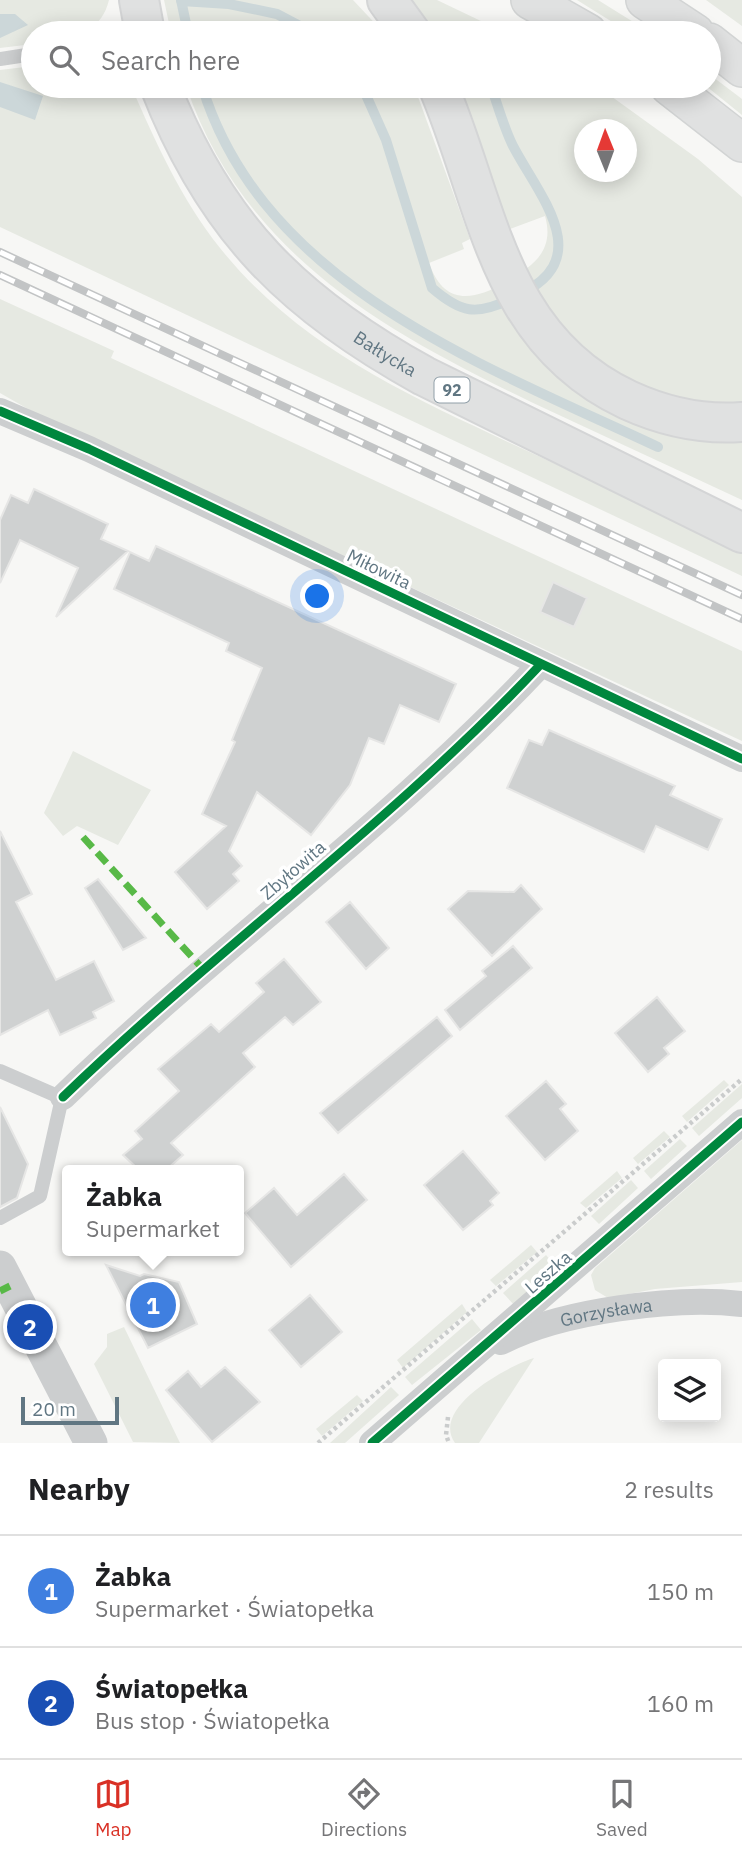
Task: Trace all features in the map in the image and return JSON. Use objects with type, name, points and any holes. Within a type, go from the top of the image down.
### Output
[{"type":"main road","points":[[139,0],[143,21]]},
{"type":"main road","points":[[387,0],[402,21]]},
{"type":"main road","points":[[530,0],[567,21]]},
{"type":"main road","points":[[645,0],[677,21]]},
{"type":"main road","points":[[721,51],[742,68]]},
{"type":"main road","name":"Bałtycka","points":[[165,98],[188,150],[222,208],[260,256],[322,312],[377,350],[424,376],[742,533]]},
{"type":"main road","points":[[442,98],[500,260],[517,297],[538,329],[564,357],[597,383],[636,404],[669,415],[742,422]]},
{"type":"main road","points":[[683,98],[742,144]]},
{"type":"street","name":"Miłowita","points":[[3,416],[89,449],[742,759]]},
{"type":"street","name":"Zbyłowita","points":[[62,1098],[203,969],[482,726],[541,664]]},
{"type":"street","name":"Leszka","points":[[391,1438],[477,1354],[742,1122]]},
{"type":"street","points":[[0,1267],[91,1443]]},
{"type":"street","name":"Gorzysława","points":[[477,1354],[537,1328],[631,1308],[691,1301],[742,1304]]},
{"type":"lane","points":[[0,59],[21,56]]},
{"type":"lane","points":[[0,1071],[62,1098],[40,1196],[0,1218]]},
{"type":"path","points":[[318,1443],[742,1079]]},
{"type":"path","points":[[449,1411],[446,1435],[449,1443]]},
{"type":"shaded area","points":[[0,0],[109,0],[99,21],[21,21],[21,45],[0,48]]},
{"type":"shaded area","points":[[164,0],[353,0],[373,21],[168,21]]},
{"type":"shaded area","points":[[411,0],[437,0],[481,21],[426,21]]},
{"type":"shaded area","points":[[577,0],[598,0],[632,21],[611,21]]},
{"type":"shaded area","points":[[706,0],[742,0],[742,26]]},
{"type":"shaded area","points":[[0,14],[15,14],[23,21],[21,21],[21,28],[0,38]]},
{"type":"shaded area","points":[[21,67],[21,98],[136,98],[170,170],[206,229],[251,283],[285,314],[320,341],[397,388],[742,551],[742,576],[0,227],[0,70]]},
{"type":"shaded area","points":[[0,82],[21,89],[21,98],[42,98],[35,120],[0,107]]},
{"type":"shaded area","points":[[721,83],[742,99],[742,115],[721,98]]},
{"type":"shaded area","points":[[191,98],[418,98],[470,239],[462,243],[464,249],[429,263],[443,287],[451,293],[471,296],[494,288],[533,263],[544,248],[547,228],[545,216],[510,229],[462,98],[614,98],[698,159],[742,197],[742,500],[531,402],[422,346],[324,280],[281,240],[243,196],[211,145]]},
{"type":"shaded area","points":[[0,299],[114,351],[111,358],[742,651],[742,741],[35,413],[0,393]]},
{"type":"shaded area","points":[[73,751],[151,790],[118,845],[77,826],[63,836],[44,813]]},
{"type":"shaded area","points":[[724,1080],[729,1085],[687,1122],[682,1116]]},
{"type":"shaded area","points":[[742,1084],[742,1098],[699,1136],[692,1128]]},
{"type":"shaded area","points":[[664,1131],[670,1137],[638,1164],[633,1158]]},
{"type":"shaded area","points":[[680,1139],[687,1146],[651,1179],[644,1171]]},
{"type":"shaded area","points":[[742,1140],[742,1282],[655,1289],[608,1298],[595,1290],[591,1275],[595,1268]]},
{"type":"shaded area","points":[[617,1171],[622,1178],[586,1208],[580,1203]]},
{"type":"shaded area","points":[[631,1180],[638,1188],[599,1224],[591,1216]]},
{"type":"shaded area","points":[[531,1245],[537,1252],[496,1286],[490,1280]]},
{"type":"shaded area","points":[[546,1255],[558,1269],[515,1306],[503,1293]]},
{"type":"shaded area","points":[[462,1304],[467,1312],[403,1368],[397,1360]]},
{"type":"shaded area","points":[[472,1319],[481,1330],[412,1385],[405,1377]]},
{"type":"shaded area","points":[[124,1327],[180,1443],[133,1442],[94,1364],[107,1347],[107,1334]]},
{"type":"shaded area","points":[[534,1358],[479,1443],[455,1443],[450,1430],[453,1416],[462,1403],[491,1379]]},
{"type":"shaded area","points":[[391,1387],[399,1395],[345,1443],[330,1443]]},
{"type":"shaded area","points":[[357,1395],[363,1401],[322,1436],[316,1429]]},
{"type":"building","points":[[34,489],[108,524],[101,539],[128,551],[56,617],[78,568],[20,540],[0,583],[0,520],[11,495],[28,503]]},
{"type":"building","points":[[156,546],[456,684],[439,722],[400,705],[384,744],[369,738],[350,785],[311,835],[257,792],[229,851],[242,866],[233,874],[239,881],[207,909],[175,872],[226,826],[202,814],[235,742],[232,740],[262,668],[226,651],[229,643],[114,589],[130,552],[149,561]]},
{"type":"building","points":[[553,582],[587,598],[574,627],[540,612]]},
{"type":"building","points":[[549,730],[675,786],[670,795],[722,819],[708,850],[656,826],[644,852],[507,788],[529,740],[542,745]]},
{"type":"building","points":[[0,831],[32,894],[16,902],[56,980],[94,961],[114,1001],[93,1012],[96,1018],[60,1035],[48,1010],[0,1035]]},
{"type":"building","points":[[98,879],[146,938],[123,950],[85,888]]},
{"type":"building","points":[[521,885],[542,909],[492,956],[448,909],[468,891],[514,892]]},
{"type":"building","points":[[350,902],[389,948],[366,969],[326,922]]},
{"type":"building","points":[[513,946],[532,968],[460,1030],[445,1010],[486,976],[482,971]]},
{"type":"building","points":[[284,959],[321,1002],[293,1025],[285,1017],[243,1053],[255,1067],[171,1143],[183,1155],[172,1165],[134,1165],[123,1155],[142,1139],[135,1131],[179,1091],[158,1069],[211,1024],[219,1032],[264,992],[256,983]]},
{"type":"building","points":[[657,997],[685,1031],[664,1048],[669,1054],[648,1072],[615,1033]]},
{"type":"building","points":[[437,1017],[452,1036],[338,1133],[320,1113]]},
{"type":"building","points":[[546,1081],[566,1104],[560,1109],[578,1131],[545,1160],[506,1116]]},
{"type":"building","points":[[0,1107],[28,1164],[17,1198],[0,1207]]},
{"type":"building","points":[[463,1151],[499,1193],[490,1201],[493,1205],[463,1230],[424,1185]]},
{"type":"building","points":[[344,1174],[367,1200],[291,1267],[245,1213],[274,1188],[297,1215]]},
{"type":"building","points":[[106,1265],[140,1276],[144,1274],[179,1282],[197,1324],[148,1348]]},
{"type":"building","points":[[310,1295],[342,1332],[301,1367],[269,1330]]},
{"type":"building","points":[[225,1367],[260,1402],[212,1442],[166,1390],[188,1371],[201,1387]]},
{"type":"waterway","points":[[181,0],[185,21]]},
{"type":"waterway","points":[[181,1],[229,4],[277,14],[290,21]]},
{"type":"waterway","points":[[207,98],[232,156],[275,215],[328,267],[388,311],[454,350],[658,447]]},
{"type":"waterway","points":[[367,98],[386,140],[432,288],[452,303],[469,309],[488,308],[511,299]]},
{"type":"waterway","points":[[495,98],[513,146],[546,204],[558,243],[556,261],[545,277],[524,292]]},
{"type":"railway","points":[[0,252],[742,595]]},
{"type":"railway","points":[[0,275],[742,619]]},
{"type":"marked path","points":[[83,837],[203,969]]},
{"type":"marked path","points":[[0,1291],[10,1286]]},
{"type":"cycle path","points":[[0,411],[89,449],[742,759]]},
{"type":"cycle path","points":[[63,1097],[182,989],[426,777],[485,722],[541,664]]},
{"type":"cycle path","points":[[372,1443],[742,1122]]},
{"type":"place","name":"Żabka","points":[[153,1305]]},
{"type":"place","name":"Światopełka","points":[[30,1327]]}]
